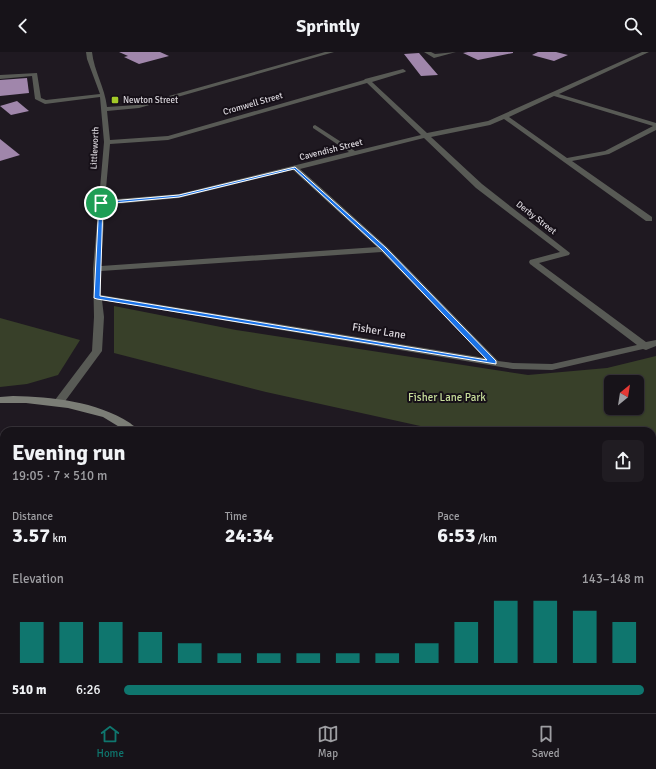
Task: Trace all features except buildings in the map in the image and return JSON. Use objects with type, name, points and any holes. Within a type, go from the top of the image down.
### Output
[{"type":"main road","points":[[0,400],[9,399],[59,402],[108,415],[128,427]]},
{"type":"street","name":"Littleworth","points":[[59,402],[97,351],[99,317],[97,298],[97,269],[107,142],[103,95],[90,59],[89,52]]},
{"type":"street","points":[[105,109],[137,107],[331,52]]},
{"type":"street","points":[[427,52],[434,56],[453,52]]},
{"type":"street","name":"Cavendish Street","points":[[101,203],[179,196],[424,136],[490,123],[646,52]]},
{"type":"street","name":"Cromwell Street","points":[[107,142],[168,138],[367,80],[403,71]]},
{"type":"street","points":[[0,77],[35,74],[38,99],[44,102],[103,95]]},
{"type":"street","name":"Derby Street","points":[[367,80],[424,136],[479,186],[566,253],[534,262],[646,347]]},
{"type":"street","points":[[553,94],[656,126]]},
{"type":"street","points":[[504,116],[649,219]]},
{"type":"street","points":[[564,160],[607,153],[656,126]]},
{"type":"street","points":[[314,127],[354,153]]},
{"type":"street","points":[[295,168],[384,249],[494,362]]},
{"type":"street","points":[[97,269],[384,249]]},
{"type":"street","name":"Fisher Lane","points":[[97,298],[513,366],[552,367],[646,347],[656,343]]},
{"type":"green space","name":"Fisher Lane Park","points":[[114,306],[236,330],[528,375],[607,368],[656,356],[656,427],[425,427],[266,392],[114,353]]},
{"type":"green space","points":[[0,318],[80,340],[58,375],[27,384],[0,387]]},
{"type":"place","name":"Newton Street","points":[[115,100]]},
{"type":"route","points":[[295,168],[384,249],[494,362],[97,298],[97,269],[101,203],[179,196],[295,168]]}]
